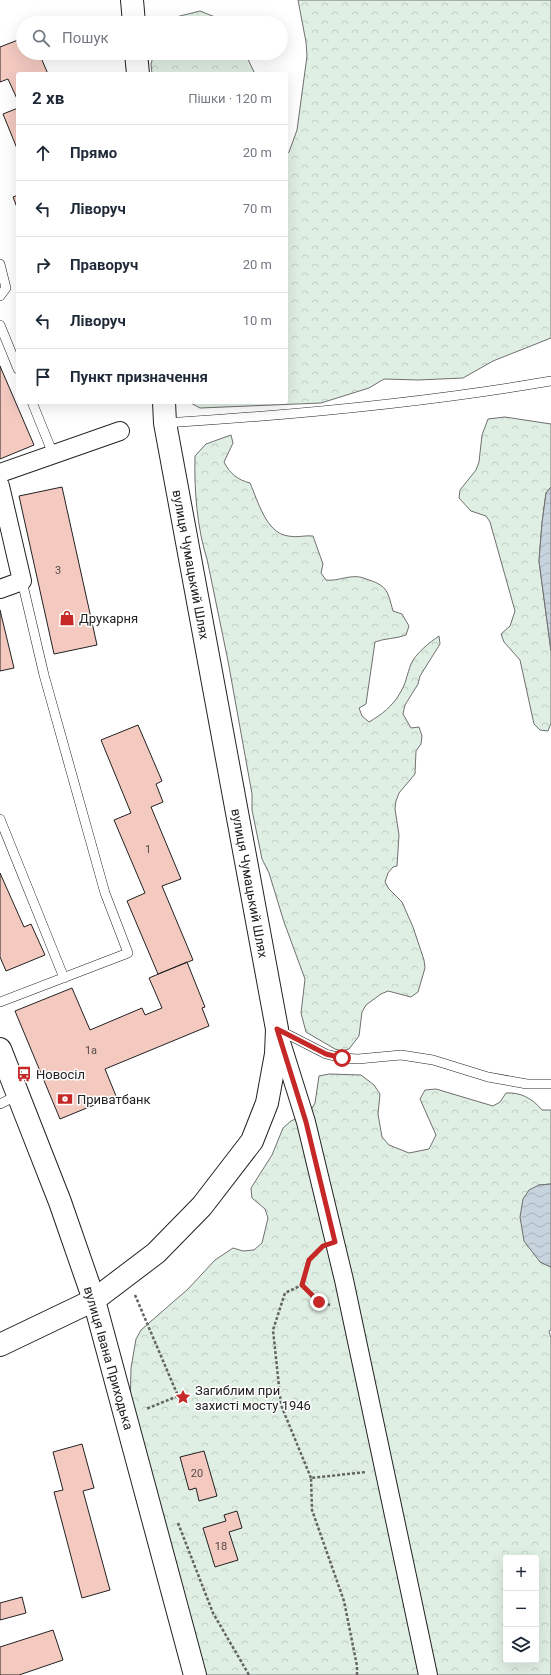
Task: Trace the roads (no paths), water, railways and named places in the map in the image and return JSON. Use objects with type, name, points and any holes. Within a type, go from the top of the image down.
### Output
[{"type":"main road","points":[[132,0],[133,16]]},
{"type":"main road","points":[[137,60],[138,72]]},
{"type":"main road","name":"вулиця Чумацький Шлях","points":[[0,1345],[94,1300],[126,1274],[156,1253],[202,1206],[252,1141],[267,1102],[276,1054],[277,1029],[165,412]]},
{"type":"main road","name":"вулиця Івана Приходька","points":[[0,1049],[9,1099],[60,1202],[94,1300],[195,1675]]},
{"type":"street","points":[[0,473],[120,431]]},
{"type":"street","points":[[0,486],[22,581],[0,589]]},
{"type":"street","points":[[277,1029],[306,1122],[335,1242],[385,1469],[428,1675]]},
{"type":"lane","points":[[0,264],[6,288],[0,296]]},
{"type":"lane","points":[[0,325],[16,363]]},
{"type":"lane","points":[[165,412],[263,417],[361,407],[551,381]]},
{"type":"lane","points":[[33,404],[53,454]]},
{"type":"lane","points":[[0,1002],[128,953],[105,893],[44,675],[22,581]]},
{"type":"lane","points":[[0,819],[64,978]]},
{"type":"lane","points":[[277,1029],[326,1054],[342,1058],[358,1059],[401,1055],[433,1060],[488,1077],[527,1084],[551,1084]]},
{"type":"water","points":[[551,487],[551,651],[539,561],[546,493]]},
{"type":"water","points":[[551,1184],[551,1267],[540,1262],[524,1241],[520,1217],[523,1199],[529,1190],[539,1185]]},
{"type":"place","name":"Друкарня","points":[[67,618]]},
{"type":"place","name":"Новосіл","points":[[24,1074]]},
{"type":"place","name":"Приватбанк","points":[[65,1099]]},
{"type":"place","name":"Загиблим при захисті мосту 1946","points":[[183,1397]]}]
